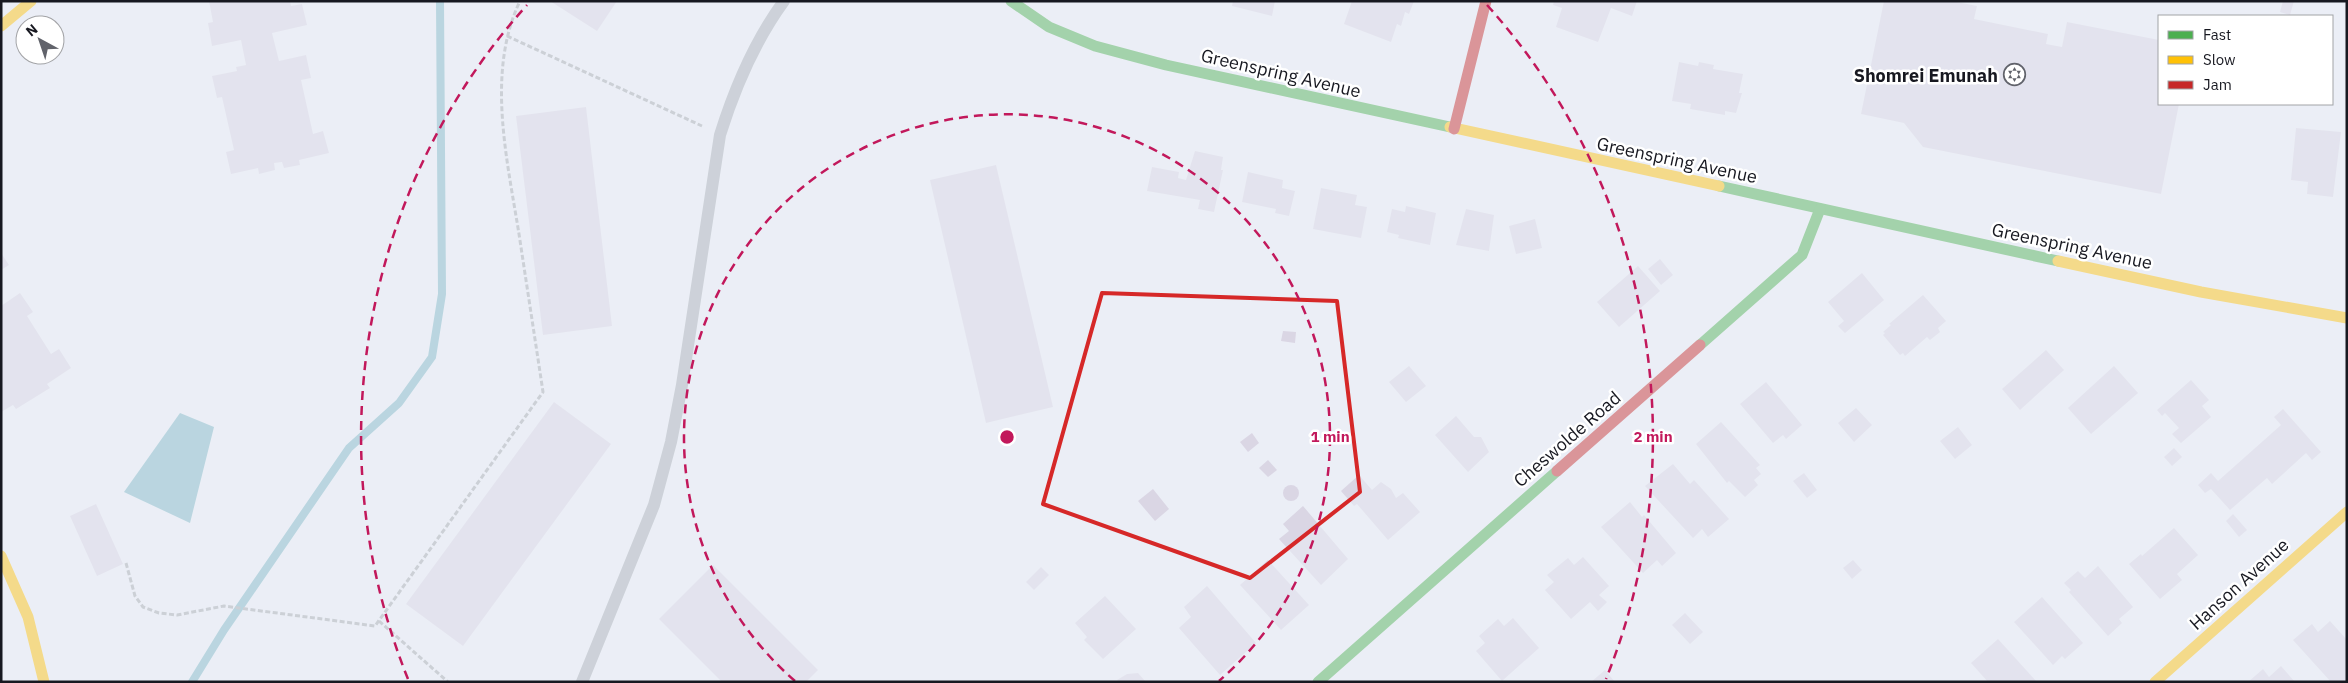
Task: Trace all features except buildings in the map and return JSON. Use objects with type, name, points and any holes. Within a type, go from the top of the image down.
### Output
[{"type":"main road","points":[[1,26],[31,1]]},
{"type":"main road","name":"Greenspring Avenue","points":[[1011,1],[1049,27],[1095,46],[1175,67],[1820,210],[2201,292],[2347,318]]},
{"type":"main road","points":[[1454,129],[1486,1]]},
{"type":"main road","name":"Cheswolde Road","points":[[1318,682],[1802,256],[1820,210]]},
{"type":"main road","name":"Hanson Avenue","points":[[2155,682],[2347,512]]},
{"type":"main road","points":[[1,556],[20,594],[32,624],[44,682]]},
{"type":"lane","points":[[582,682],[654,504],[671,442],[682,385],[720,135],[731,97],[750,56],[784,1]]},
{"type":"path","points":[[126,563],[135,596],[143,607],[159,613],[177,615],[224,606],[375,626],[543,392],[504,138],[502,88],[507,36],[520,1]]},
{"type":"path","points":[[507,36],[720,135]]},
{"type":"path","points":[[379,621],[442,680],[448,682]]},
{"type":"highlighted area","points":[[1102,293],[1337,301],[1360,492],[1250,578],[1043,504]]},
{"type":"water","points":[[180,413],[214,427],[190,523],[124,492]]},
{"type":"waterway","points":[[192,682],[224,630],[349,448],[399,403],[432,357],[442,294],[440,1]]},
{"type":"traffic: fast","points":[[1011,1],[1049,27],[1095,46],[1166,65],[1450,127]]},
{"type":"traffic: fast","points":[[1719,186],[2058,261]]},
{"type":"traffic: fast","points":[[1700,345],[1802,255],[1820,209]]},
{"type":"traffic: fast","points":[[1318,682],[1557,471]]},
{"type":"traffic: slow","points":[[1,26],[31,1]]},
{"type":"traffic: slow","points":[[1450,127],[1719,186]]},
{"type":"traffic: slow","points":[[2058,261],[2201,292],[2347,318]]},
{"type":"traffic: slow","points":[[2155,682],[2347,512]]},
{"type":"traffic: slow","points":[[1,556],[28,617],[44,682]]},
{"type":"traffic: jam","points":[[1454,129],[1486,1]]},
{"type":"traffic: jam","points":[[1557,471],[1700,345]]},
{"type":"place","name":"Shomrei Emunah","points":[[2014,75]]}]
